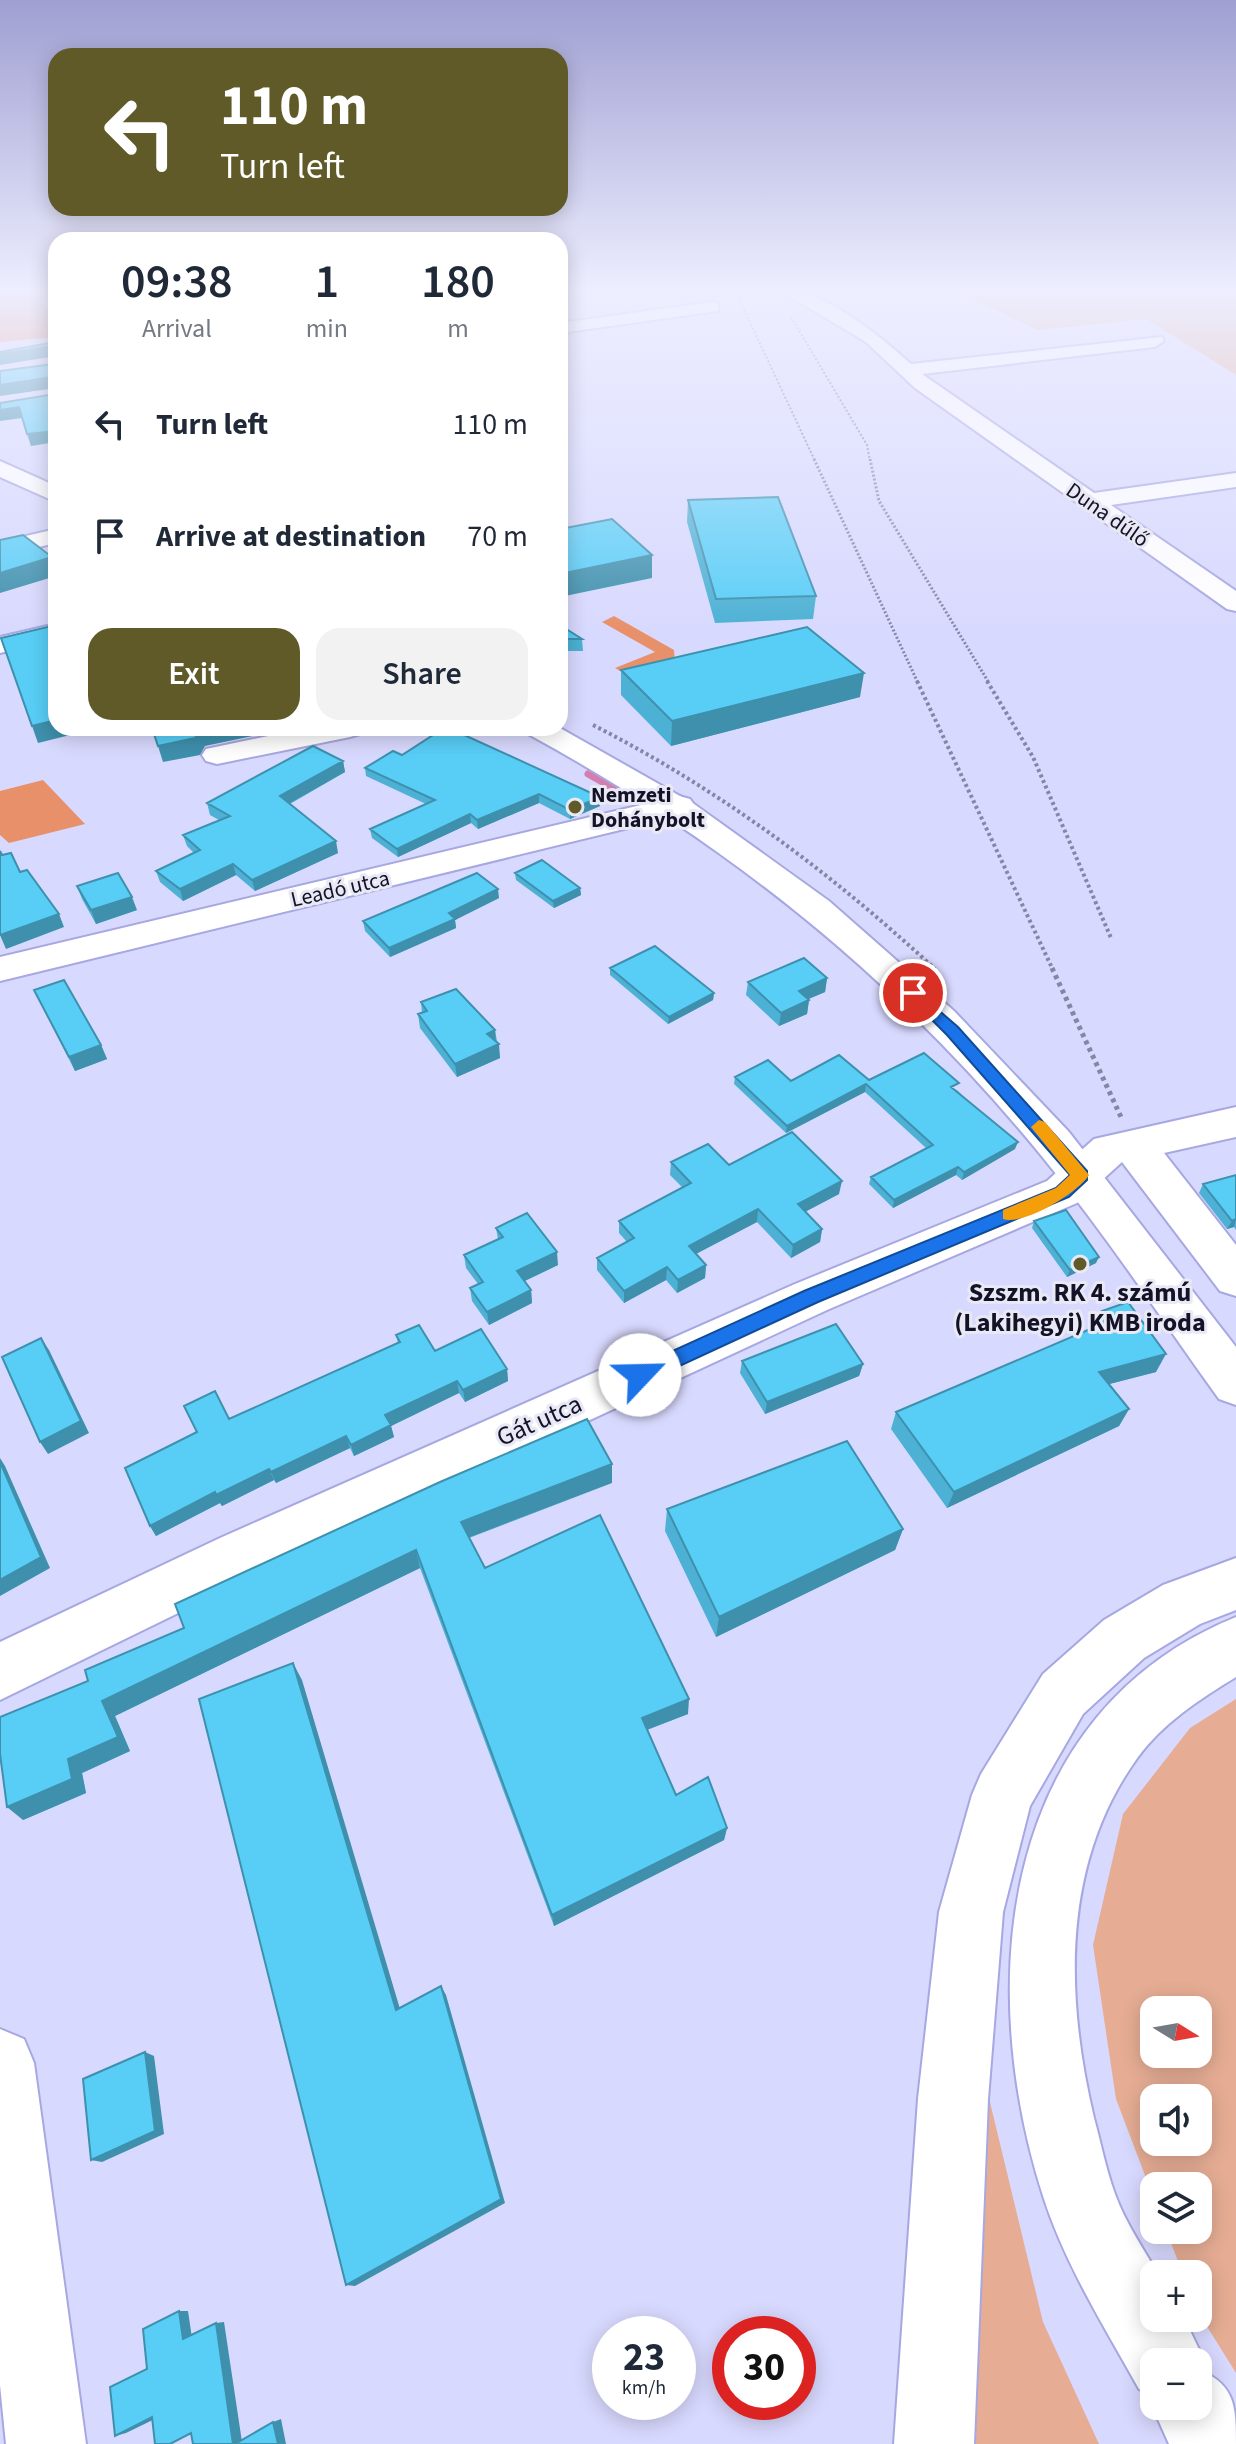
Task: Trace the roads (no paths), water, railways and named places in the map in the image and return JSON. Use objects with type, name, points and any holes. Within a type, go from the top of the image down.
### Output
[{"type":"main road","name":"Duna dűlő","points":[[950,402],[1236,603]]},
{"type":"main road","points":[[0,468],[48,491]]},
{"type":"main road","points":[[1089,501],[1236,480]]},
{"type":"main road","points":[[0,549],[48,538]]},
{"type":"main road","points":[[0,645],[48,634]]},
{"type":"main road","points":[[217,755],[311,736]]},
{"type":"main road","points":[[552,736],[679,806],[800,894],[893,974],[953,1031],[1081,1175],[1236,1384]]},
{"type":"main road","name":"Leadó utca","points":[[0,969],[679,806]]},
{"type":"main road","name":"Gát utca","points":[[0,1672],[239,1556],[811,1297],[1062,1192],[1109,1150],[1126,1128],[1236,1122]]},
{"type":"main road","points":[[1126,1128],[1236,1278]]},
{"type":"main road","points":[[934,2444],[953,2099],[971,1912],[1002,1795],[1063,1694],[1124,1639],[1182,1604],[1236,1584]]},
{"type":"main road","points":[[1158,2348],[1087,2216],[1053,2100],[1041,2024],[1041,1937],[1055,1855],[1093,1767],[1140,1709],[1206,1659],[1236,1645]]},
{"type":"main road","points":[[0,2063],[46,2444]]},
{"type":"main road","points":[[1199,2420],[1213,2444]]},
{"type":"waterway","points":[[588,774],[629,797]]},
{"type":"place","name":"Nemzeti Dohánybolt","points":[[575,807]]},
{"type":"place","name":"Szszm. RK 4. számú (Lakihegyi) KMB iroda","points":[[1080,1264]]}]
